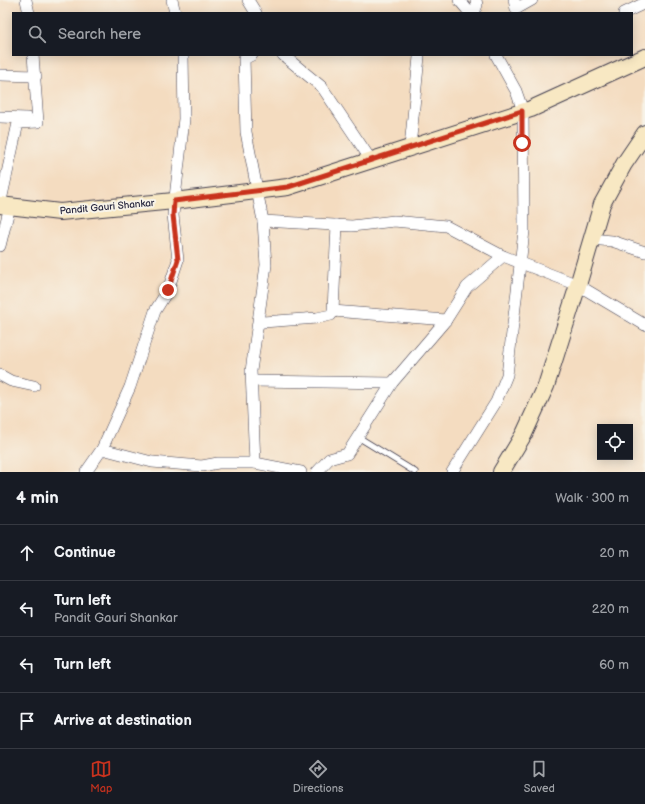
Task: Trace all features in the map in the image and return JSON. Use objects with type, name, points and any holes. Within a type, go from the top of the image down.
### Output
[{"type":"street","points":[[26,0],[29,12]]},
{"type":"street","points":[[172,0],[175,12]]},
{"type":"street","points":[[248,0],[255,12]]},
{"type":"street","points":[[459,0],[469,12]]},
{"type":"street","points":[[474,12],[476,0]]},
{"type":"street","points":[[514,0],[516,9],[532,0]]},
{"type":"street","points":[[626,12],[645,3]]},
{"type":"street","points":[[0,246],[3,206],[18,124],[38,122],[34,56]]},
{"type":"street","points":[[86,472],[102,449],[130,387],[154,311],[168,290],[178,260],[173,215],[184,119],[183,56]]},
{"type":"street","points":[[250,56],[244,59],[246,132],[263,221],[266,264],[251,371],[255,464]]},
{"type":"street","points":[[285,56],[322,87],[371,160]]},
{"type":"street","points":[[452,472],[496,402],[507,375],[521,264],[524,231],[522,111],[516,91],[497,56]]},
{"type":"street","points":[[410,147],[419,57]]},
{"type":"street","name":"Pandit Gauri Shankar","points":[[3,206],[60,212],[174,201],[288,187],[522,111],[645,57]]},
{"type":"street","points":[[0,76],[36,76]]},
{"type":"street","points":[[0,117],[38,118]]},
{"type":"street","points":[[501,472],[524,434],[546,386],[602,204],[624,164],[645,133]]},
{"type":"street","points":[[263,221],[352,226],[394,221],[446,226],[503,256],[578,285],[645,325]]},
{"type":"street","points":[[258,324],[263,322],[317,318],[331,315],[333,311],[337,225]]},
{"type":"street","points":[[590,239],[612,241],[645,252]]},
{"type":"street","points":[[317,472],[329,459],[347,454],[392,384],[446,320],[467,287],[503,256]]},
{"type":"street","points":[[333,311],[446,320]]},
{"type":"street","points":[[0,375],[11,381],[34,386]]},
{"type":"street","points":[[252,381],[392,384]]},
{"type":"street","points":[[102,449],[159,462],[202,466],[218,463],[255,464],[301,472]]},
{"type":"lane","points":[[358,437],[415,472]]},
{"type":"route","points":[[168,290],[178,260],[173,215],[174,201],[288,187],[522,111],[522,143]]}]
